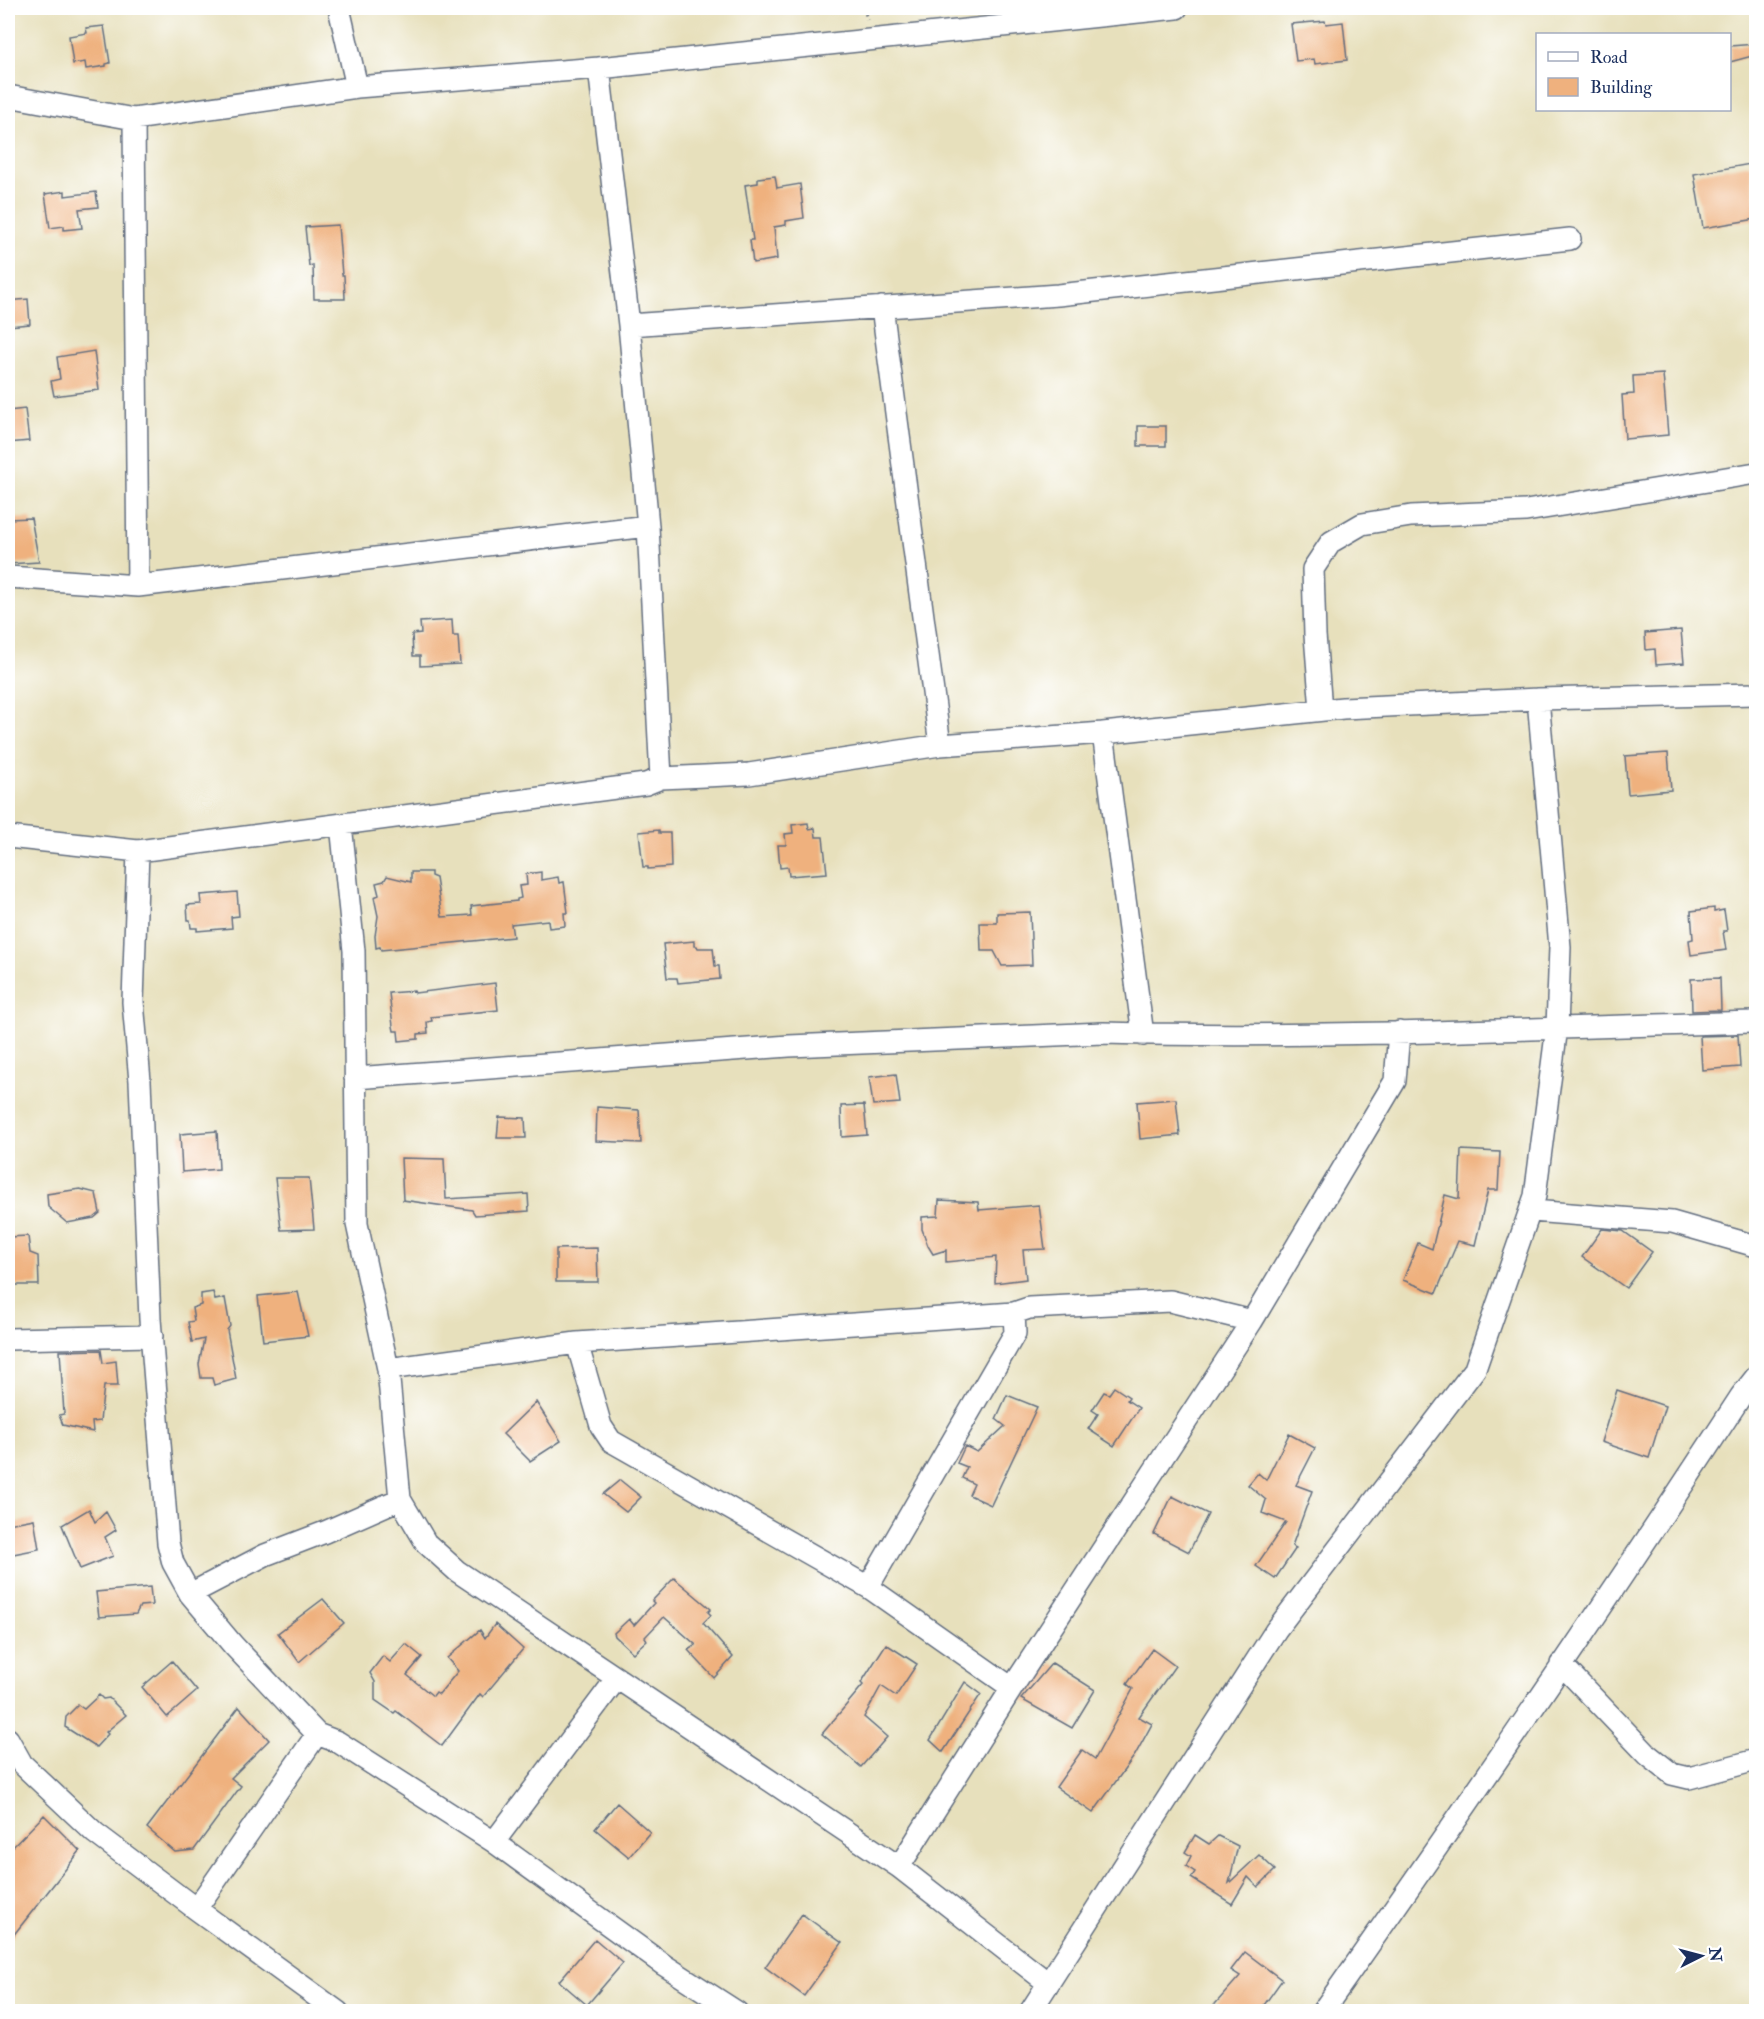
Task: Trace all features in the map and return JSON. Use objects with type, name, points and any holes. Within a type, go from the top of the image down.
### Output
[{"type":"street","points":[[339,8],[357,87]]},
{"type":"street","points":[[8,96],[134,119],[357,87],[599,68],[1177,8]]},
{"type":"street","points":[[599,68],[629,325],[648,526],[661,778]]},
{"type":"street","points":[[134,119],[138,586]]},
{"type":"street","points":[[629,325],[1058,295],[1570,239]]},
{"type":"street","points":[[882,307],[940,745]]},
{"type":"street","points":[[1321,710],[1313,570],[1331,542],[1362,524],[1411,516],[1526,511],[1756,473]]},
{"type":"street","points":[[8,577],[138,586],[648,526]]},
{"type":"street","points":[[8,837],[138,851],[646,784],[661,778],[749,774],[940,745],[1103,733],[1321,710],[1538,699],[1756,694]]},
{"type":"street","points":[[1030,2012],[1276,1630],[1475,1369],[1532,1211],[1557,1027],[1560,947],[1538,699]]},
{"type":"street","points":[[1103,733],[1143,1035]]},
{"type":"street","points":[[341,824],[354,951],[357,1224],[388,1369],[400,1499],[426,1543],[457,1571],[899,1867],[1048,1983]]},
{"type":"street","points":[[138,851],[133,1002],[140,1082],[152,1336],[168,1543],[173,1563],[190,1594],[233,1645],[317,1734],[338,1742],[494,1842],[664,1965],[737,2012]]},
{"type":"street","points":[[355,1078],[789,1047],[1103,1034],[1399,1032],[1756,1022]]},
{"type":"street","points":[[899,1867],[1012,1688],[1252,1321],[1395,1081],[1399,1032]]},
{"type":"street","points":[[1532,1211],[1672,1222],[1756,1246]]},
{"type":"street","points":[[388,1369],[577,1343],[1014,1313],[1029,1308],[1170,1301],[1252,1321]]},
{"type":"street","points":[[868,1587],[1015,1333],[1014,1313]]},
{"type":"street","points":[[8,1339],[152,1336]]},
{"type":"street","points":[[577,1343],[601,1426],[611,1441],[868,1587],[1012,1688]]},
{"type":"street","points":[[1322,2012],[1643,1547],[1741,1396],[1756,1377]]},
{"type":"street","points":[[190,1594],[266,1555],[326,1532],[400,1499]]},
{"type":"street","points":[[1562,1664],[1648,1755],[1672,1774],[1689,1778],[1756,1761]]},
{"type":"street","points":[[494,1842],[617,1678]]},
{"type":"street","points":[[196,1909],[317,1734]]},
{"type":"street","points":[[8,1739],[15,1770],[196,1909],[338,2012]]},
{"type":"building","points":[[1325,21],[1326,24],[1343,22],[1347,60],[1315,64],[1314,59],[1296,61],[1291,24]]},
{"type":"building","points":[[104,26],[110,63],[106,66],[86,69],[85,62],[73,64],[69,36],[87,33],[86,28]]},
{"type":"building","points":[[1756,44],[1756,55],[1731,62],[1731,46]]},
{"type":"building","points":[[1750,164],[1756,202],[1756,219],[1703,228],[1694,174]]},
{"type":"building","points":[[775,176],[777,188],[800,184],[804,218],[786,221],[786,225],[774,227],[777,259],[753,263],[750,240],[753,240],[745,185],[758,183],[758,178]]},
{"type":"building","points":[[65,191],[65,196],[96,192],[98,207],[79,209],[82,228],[64,230],[64,226],[50,228],[45,194]]},
{"type":"building","points":[[338,225],[345,299],[314,299],[313,265],[309,266],[305,227]]},
{"type":"building","points":[[28,299],[30,324],[8,326],[8,301]]},
{"type":"building","points":[[94,351],[99,390],[54,396],[51,381],[60,379],[57,357]]},
{"type":"building","points":[[1663,374],[1668,435],[1625,439],[1622,395],[1634,394],[1633,376]]},
{"type":"building","points":[[25,409],[29,441],[8,443],[8,411]]},
{"type":"building","points":[[1138,426],[1166,426],[1166,446],[1138,446]]},
{"type":"building","points":[[31,518],[39,562],[8,564],[8,519]]},
{"type":"building","points":[[452,620],[453,636],[458,636],[460,664],[420,666],[420,656],[413,656],[412,634],[421,633],[420,622]]},
{"type":"building","points":[[1681,630],[1684,663],[1656,665],[1655,649],[1646,650],[1645,633]]},
{"type":"building","points":[[1668,753],[1671,790],[1628,794],[1625,756]]},
{"type":"building","points":[[808,823],[809,829],[815,828],[816,837],[823,837],[827,873],[789,876],[788,867],[780,868],[778,845],[786,845],[785,834],[793,833],[792,825]]},
{"type":"building","points":[[659,830],[659,833],[670,833],[671,867],[648,869],[648,867],[643,867],[639,832]]},
{"type":"building","points":[[411,872],[431,872],[431,876],[436,878],[442,917],[472,915],[471,906],[517,901],[521,898],[519,886],[527,885],[526,874],[541,872],[541,880],[558,877],[559,883],[564,882],[568,913],[564,913],[565,926],[549,928],[548,920],[511,924],[513,937],[381,950],[380,947],[376,948],[378,916],[374,897],[379,895],[376,883],[384,881],[387,876],[411,882]]},
{"type":"building","points":[[237,892],[239,916],[231,917],[232,928],[197,931],[197,928],[191,928],[187,905],[201,904],[200,895]]},
{"type":"building","points":[[1714,908],[1714,912],[1724,910],[1727,931],[1723,931],[1726,950],[1691,955],[1689,940],[1693,939],[1691,911]]},
{"type":"building","points":[[1030,912],[1032,965],[1002,966],[994,951],[981,951],[980,923],[997,923],[997,913]]},
{"type":"building","points":[[694,941],[694,946],[698,948],[713,948],[715,966],[719,966],[720,979],[678,983],[677,978],[667,978],[663,944]]},
{"type":"building","points":[[1720,978],[1721,1010],[1692,1011],[1691,979]]},
{"type":"building","points":[[495,983],[498,1010],[431,1017],[432,1021],[427,1022],[428,1033],[418,1034],[418,1039],[399,1041],[398,1031],[394,1031],[389,993],[414,991],[415,993]]},
{"type":"building","points":[[1738,1035],[1740,1067],[1702,1070],[1700,1036]]},
{"type":"building","points":[[896,1074],[900,1103],[873,1105],[869,1077]]},
{"type":"building","points":[[1176,1099],[1180,1135],[1140,1139],[1137,1102]]},
{"type":"building","points":[[864,1105],[867,1135],[842,1137],[841,1106]]},
{"type":"building","points":[[597,1107],[639,1110],[641,1143],[596,1141]]},
{"type":"building","points":[[499,1117],[525,1118],[526,1138],[497,1138]]},
{"type":"building","points":[[217,1131],[219,1169],[182,1172],[180,1134]]},
{"type":"building","points":[[1461,1150],[1500,1152],[1498,1190],[1488,1190],[1475,1245],[1458,1241],[1436,1293],[1403,1280],[1418,1243],[1432,1249],[1445,1195],[1459,1199]]},
{"type":"building","points":[[401,1158],[444,1159],[446,1199],[528,1194],[529,1211],[475,1215],[472,1210],[403,1200]]},
{"type":"building","points":[[275,1178],[309,1178],[314,1229],[281,1230]]},
{"type":"building","points":[[80,1189],[96,1193],[100,1213],[94,1218],[67,1223],[48,1207],[47,1194]]},
{"type":"building","points":[[939,1200],[978,1202],[979,1210],[1039,1205],[1045,1249],[1023,1250],[1026,1279],[995,1283],[996,1257],[946,1262],[946,1250],[933,1254],[922,1229],[922,1217],[938,1216]]},
{"type":"building","points":[[1602,1229],[1623,1231],[1652,1252],[1626,1288],[1582,1257]]},
{"type":"building","points":[[28,1236],[30,1253],[38,1256],[39,1285],[8,1285],[8,1237]]},
{"type":"building","points":[[597,1248],[598,1282],[556,1282],[556,1249]]},
{"type":"building","points":[[213,1292],[215,1300],[225,1298],[230,1326],[227,1330],[236,1379],[214,1385],[212,1378],[201,1378],[199,1364],[204,1339],[192,1342],[188,1322],[194,1321],[192,1308],[201,1305],[201,1294]]},
{"type":"building","points":[[298,1292],[308,1336],[263,1341],[258,1296]]},
{"type":"building","points":[[101,1350],[103,1363],[116,1361],[118,1386],[104,1386],[100,1421],[92,1422],[93,1432],[63,1425],[59,1415],[64,1414],[60,1351]]},
{"type":"building","points":[[1114,1387],[1129,1397],[1127,1400],[1139,1408],[1114,1446],[1088,1429],[1098,1414],[1092,1410],[1104,1392],[1109,1394]]},
{"type":"building","points":[[1617,1390],[1665,1406],[1649,1458],[1601,1442]]},
{"type":"building","points":[[1007,1395],[1037,1407],[991,1505],[969,1495],[974,1484],[962,1478],[967,1467],[957,1463],[965,1446],[977,1452],[1005,1426],[996,1419]]},
{"type":"building","points":[[536,1402],[561,1441],[530,1461],[503,1434]]},
{"type":"building","points":[[1289,1434],[1315,1448],[1296,1485],[1312,1491],[1292,1546],[1296,1548],[1275,1579],[1256,1566],[1286,1522],[1262,1513],[1266,1500],[1248,1485],[1258,1473],[1266,1480]]},
{"type":"building","points":[[620,1480],[641,1497],[626,1512],[603,1494]]},
{"type":"building","points":[[1172,1496],[1208,1514],[1189,1552],[1154,1534]]},
{"type":"building","points":[[89,1509],[95,1522],[106,1512],[116,1530],[105,1537],[113,1556],[80,1569],[62,1525]]},
{"type":"building","points":[[34,1519],[39,1549],[8,1555],[8,1524]]},
{"type":"building","points":[[674,1578],[711,1609],[708,1612],[711,1615],[703,1623],[733,1657],[714,1678],[688,1650],[696,1645],[664,1617],[645,1637],[647,1640],[633,1653],[615,1636],[614,1633],[629,1619],[634,1625],[654,1603],[652,1601]]},
{"type":"building","points":[[150,1587],[152,1605],[140,1606],[136,1614],[99,1617],[96,1592]]},
{"type":"building","points":[[323,1599],[344,1623],[299,1662],[278,1633]]},
{"type":"building","points":[[495,1624],[523,1649],[483,1697],[480,1694],[442,1746],[396,1711],[394,1713],[375,1700],[375,1682],[370,1673],[383,1656],[390,1662],[406,1644],[422,1657],[407,1675],[433,1696],[436,1692],[439,1694],[458,1671],[447,1658],[480,1630],[485,1638]]},
{"type":"building","points":[[886,1644],[917,1664],[896,1696],[881,1686],[864,1717],[887,1737],[861,1767],[822,1734],[863,1685],[861,1683]]},
{"type":"building","points":[[1152,1649],[1175,1666],[1139,1717],[1152,1724],[1135,1755],[1093,1813],[1056,1787],[1082,1750],[1095,1759],[1133,1689],[1127,1684]]},
{"type":"building","points":[[172,1661],[197,1691],[167,1717],[142,1687]]},
{"type":"building","points":[[1052,1663],[1095,1690],[1072,1728],[1021,1699]]},
{"type":"building","points":[[965,1682],[981,1694],[943,1752],[930,1740]]},
{"type":"building","points":[[99,1695],[103,1699],[109,1698],[126,1715],[106,1732],[108,1734],[96,1747],[65,1727],[66,1717],[78,1705],[84,1709]]},
{"type":"building","points":[[239,1707],[269,1740],[231,1778],[241,1786],[194,1850],[175,1852],[147,1828]]},
{"type":"building","points":[[617,1803],[650,1832],[629,1857],[595,1829]]},
{"type":"building","points":[[44,1815],[80,1851],[8,1942],[8,1852]]},
{"type":"building","points":[[1195,1835],[1209,1844],[1218,1836],[1238,1846],[1229,1883],[1259,1855],[1275,1870],[1258,1887],[1248,1877],[1232,1904],[1191,1878],[1195,1872],[1186,1866],[1191,1856],[1185,1852]]},
{"type":"building","points":[[802,1914],[842,1943],[804,1996],[765,1967]]},
{"type":"building","points":[[595,1939],[623,1963],[587,2005],[559,1981]]},
{"type":"building","points":[[1245,1952],[1282,1980],[1259,2012],[1208,2012],[1240,1976],[1231,1970]]}]
